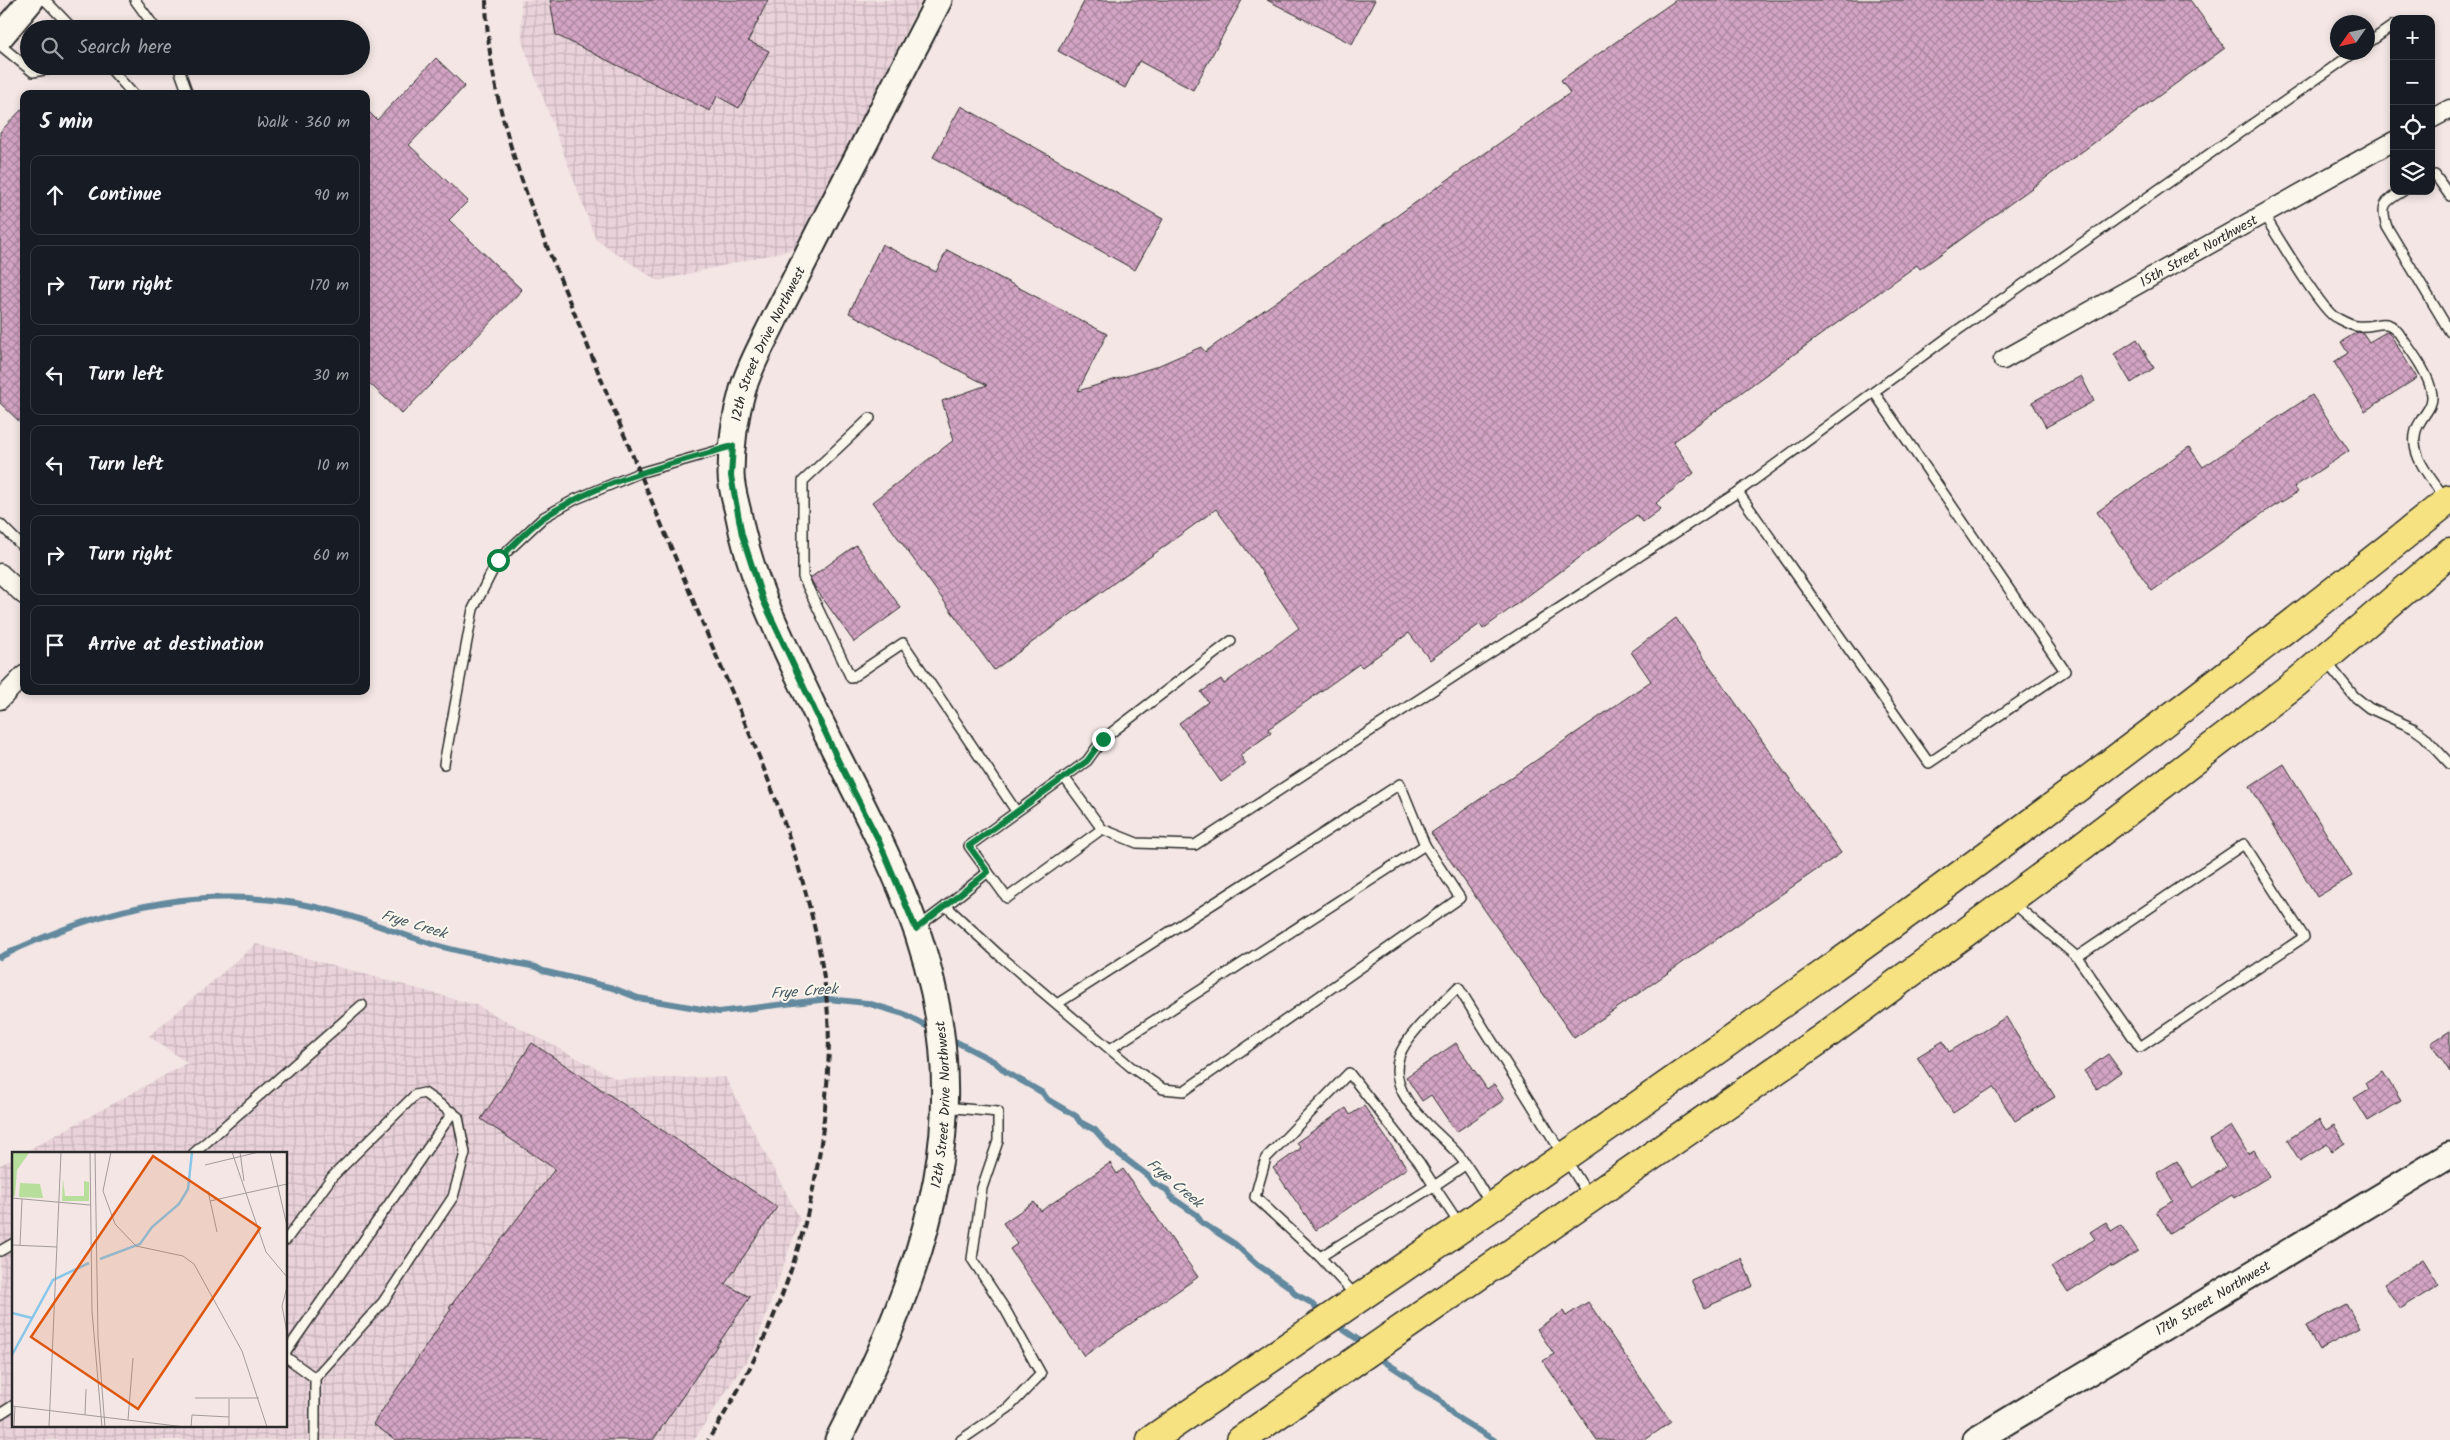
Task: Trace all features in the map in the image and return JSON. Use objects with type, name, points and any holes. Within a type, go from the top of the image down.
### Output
[{"type":"highway","points":[[1151,1440],[1794,996],[2033,822],[2270,642],[2449,500]]},
{"type":"highway","points":[[1240,1440],[1821,1039],[2010,900],[2296,683],[2450,552]]},
{"type":"street","points":[[0,37],[31,0]]},
{"type":"street","name":"12th Street Drive Northwest","points":[[838,1440],[899,1311],[912,1273],[938,1175],[945,1106],[944,1062],[938,1010],[926,960],[916,929],[879,841],[839,762],[763,600],[742,535],[731,476],[734,425],[743,386],[759,352],[939,0]]},
{"type":"street","points":[[2435,117],[2450,109]]},
{"type":"street","name":"15th Street Northwest","points":[[2003,360],[2390,142]]},
{"type":"street","points":[[0,573],[20,591]]},
{"type":"street","points":[[0,700],[20,679]]},
{"type":"street","name":"17th Street Northwest","points":[[1976,1440],[2450,1154]]},
{"type":"lane","points":[[46,0],[65,20]]},
{"type":"lane","points":[[135,0],[149,20]]},
{"type":"lane","points":[[2375,39],[2390,28]]},
{"type":"lane","points":[[0,45],[20,61]]},
{"type":"lane","points":[[1064,777],[1102,829],[1137,843],[1195,846],[1738,492],[1955,332],[2344,60]]},
{"type":"lane","points":[[116,75],[129,90]]},
{"type":"lane","points":[[181,75],[187,90]]},
{"type":"lane","points":[[2435,175],[2450,196]]},
{"type":"lane","points":[[2397,195],[2383,206],[2383,215],[2387,227],[2450,332]]},
{"type":"lane","points":[[2264,214],[2329,314],[2356,326],[2386,322],[2395,327],[2403,339],[2429,384],[2432,396],[2429,410],[2418,426],[2413,440],[2416,454],[2449,500]]},
{"type":"lane","points":[[1738,492],[1929,763],[2065,671],[1874,392]]},
{"type":"lane","points":[[870,418],[803,481],[803,577],[851,678],[903,643],[1016,811]]},
{"type":"lane","points":[[444,764],[473,609],[498,560],[544,517],[576,499],[640,473],[733,446]]},
{"type":"lane","points":[[0,524],[20,544]]},
{"type":"lane","points":[[1102,829],[1007,898],[969,846],[1087,761],[1103,739],[1231,642]]},
{"type":"lane","points":[[2324,659],[2354,696],[2369,708],[2413,728],[2424,736],[2450,764]]},
{"type":"lane","points":[[946,906],[999,955],[1110,1049],[1163,1090],[1184,1091],[1460,898],[1425,845],[1400,784],[1057,1004]]},
{"type":"lane","points":[[2010,900],[2077,957],[2140,1047],[2304,937],[2244,844],[2077,957]]},
{"type":"lane","points":[[1110,1049],[1425,845]]},
{"type":"lane","points":[[916,929],[988,872]]},
{"type":"lane","points":[[1492,1206],[1455,1151],[1424,1123],[1404,1095],[1396,1077],[1399,1056],[1410,1038],[1458,987],[1591,1199]]},
{"type":"lane","points":[[195,1152],[362,1005]]},
{"type":"lane","points":[[1358,1298],[1320,1257],[1255,1197],[1266,1158],[1349,1073],[1419,1162],[1461,1227]]},
{"type":"lane","points":[[288,1237],[332,1177],[415,1095],[424,1093],[458,1117],[465,1153],[453,1197],[383,1302],[315,1378],[315,1440]]},
{"type":"lane","points":[[945,1106],[998,1112],[998,1141],[982,1188],[972,1259],[1004,1309],[1041,1374],[1008,1408],[961,1440]]},
{"type":"lane","points":[[288,1349],[453,1112]]},
{"type":"lane","points":[[1320,1257],[1465,1165]]},
{"type":"lane","points":[[0,1251],[12,1244]]},
{"type":"lane","points":[[288,1358],[315,1378]]},
{"type":"lane","points":[[0,1414],[12,1406]]},
{"type":"shaded area","points":[[521,0],[921,0],[798,248],[658,281],[596,240],[522,41]]},
{"type":"shaded area","points":[[256,944],[476,1005],[617,1079],[725,1077],[800,1219],[754,1349],[694,1440],[0,1440],[0,1165],[12,1159],[12,1428],[288,1428],[288,1152],[25,1152],[187,1063],[149,1036]]},
{"type":"building","points":[[550,0],[768,0],[748,41],[769,51],[739,108],[717,96],[710,111],[556,35]]},
{"type":"building","points":[[1085,0],[1242,0],[1193,90],[1139,61],[1125,88],[1058,51]]},
{"type":"building","points":[[1267,0],[1375,0],[1352,44]]},
{"type":"building","points":[[1676,0],[2190,0],[2225,48],[1920,269],[1917,265],[1673,442],[1694,473],[1656,503],[1661,509],[1643,522],[1637,515],[1483,629],[1480,624],[1430,660],[1409,633],[1362,667],[1359,664],[1268,729],[1271,733],[1240,755],[1246,764],[1221,782],[1179,723],[1208,702],[1201,692],[1221,679],[1224,684],[1299,628],[1253,559],[1216,509],[994,670],[872,502],[954,440],[942,401],[987,385],[849,313],[882,244],[936,272],[947,250],[1107,334],[1078,391],[1155,367],[1201,347],[1205,352],[1570,93],[1561,80]]},
{"type":"building","points":[[436,58],[465,86],[409,145],[468,201],[449,220],[522,290],[402,414],[370,384],[370,113],[377,120]]},
{"type":"building","points":[[961,106],[1163,219],[1135,270],[933,157]]},
{"type":"building","points":[[20,111],[20,422],[0,403],[0,132]]},
{"type":"building","points":[[2388,331],[2417,378],[2365,411],[2334,362],[2348,353],[2341,342],[2357,332],[2363,333],[2369,342]]},
{"type":"building","points":[[2137,339],[2154,368],[2131,383],[2114,354]]},
{"type":"building","points":[[2081,376],[2094,401],[2046,427],[2032,402]]},
{"type":"building","points":[[2312,395],[2349,451],[2294,487],[2298,492],[2263,513],[2152,591],[2097,512],[2189,447],[2203,467]]},
{"type":"building","points":[[856,545],[901,608],[854,642],[810,578]]},
{"type":"building","points":[[1676,618],[1841,853],[1574,1038],[1431,833],[1651,681],[1631,652]]},
{"type":"building","points":[[2284,764],[2352,876],[2317,897],[2250,786]]},
{"type":"building","points":[[2006,1017],[2055,1097],[2015,1121],[1993,1087],[1953,1113],[1917,1057],[1943,1041],[1949,1052]]},
{"type":"building","points":[[2450,1031],[2450,1072],[2431,1043]]},
{"type":"building","points":[[532,1043],[777,1207],[725,1284],[750,1297],[653,1440],[396,1440],[373,1424],[451,1309],[449,1308],[555,1169],[481,1119]]},
{"type":"building","points":[[1456,1043],[1487,1089],[1494,1084],[1504,1100],[1456,1132],[1431,1095],[1422,1101],[1406,1077]]},
{"type":"building","points":[[2108,1054],[2121,1072],[2097,1089],[2084,1071]]},
{"type":"building","points":[[2383,1072],[2401,1101],[2368,1121],[2354,1098],[2369,1089],[2366,1083]]},
{"type":"building","points":[[1364,1106],[1407,1168],[1316,1230],[1273,1168],[1301,1148],[1297,1142],[1346,1108],[1350,1115]]},
{"type":"building","points":[[2319,1120],[2326,1130],[2334,1125],[2345,1143],[2332,1151],[2327,1144],[2300,1161],[2287,1140]]},
{"type":"building","points":[[2231,1126],[2248,1154],[2254,1150],[2270,1176],[2234,1198],[2232,1195],[2170,1233],[2156,1211],[2173,1201],[2157,1173],[2177,1161],[2193,1188],[2226,1167],[2210,1140]]},
{"type":"building","points":[[1110,1163],[1117,1174],[1123,1169],[1198,1277],[1084,1356],[1010,1249],[1017,1244],[1003,1223],[1034,1202],[1041,1211]]},
{"type":"building","points":[[2106,1222],[2111,1231],[2121,1225],[2138,1251],[2112,1267],[2111,1265],[2068,1293],[2051,1267],[2095,1239],[2090,1232]]},
{"type":"building","points":[[1741,1258],[1753,1286],[1704,1308],[1691,1280]]},
{"type":"building","points":[[2423,1259],[2439,1285],[2400,1309],[2384,1284]]},
{"type":"building","points":[[1588,1302],[1671,1422],[1645,1440],[1597,1440],[1543,1361],[1554,1354],[1537,1329],[1563,1311],[1566,1316]]},
{"type":"building","points":[[2346,1304],[2360,1328],[2319,1350],[2306,1326]]},
{"type":"waterway","name":"Frye Creek","points":[[0,957],[81,923],[122,911],[163,903],[206,898],[248,898],[292,903],[336,912],[432,944],[536,967],[543,971],[613,988],[638,998],[719,1012],[828,999],[867,1003],[904,1014],[932,1029]]},
{"type":"waterway","name":"Frye Creek","points":[[947,1037],[995,1062],[1006,1072],[1043,1093],[1047,1099],[1095,1130],[1110,1147],[1148,1176],[1152,1182],[1167,1190],[1171,1197],[1197,1215],[1201,1222],[1235,1244],[1258,1265],[1291,1288],[1295,1294],[1310,1302],[1323,1315]]},
{"type":"waterway","name":"Frye Creek","points":[[1335,1324],[1366,1345]]},
{"type":"waterway","name":"Frye Creek","points":[[1376,1356],[1411,1379],[1416,1386],[1438,1398],[1453,1415],[1494,1440]]},
{"type":"railway","points":[[486,0],[489,43],[495,84],[517,165],[546,244],[594,362],[769,782],[804,886],[823,970],[829,1027],[827,1085],[821,1142],[803,1232],[773,1318],[754,1360],[708,1440]]},
{"type":"route","points":[[498,560],[544,517],[576,499],[640,473],[733,446],[731,476],[742,535],[763,600],[839,762],[879,841],[916,929],[988,872],[969,846],[1087,761],[1103,739]]}]
